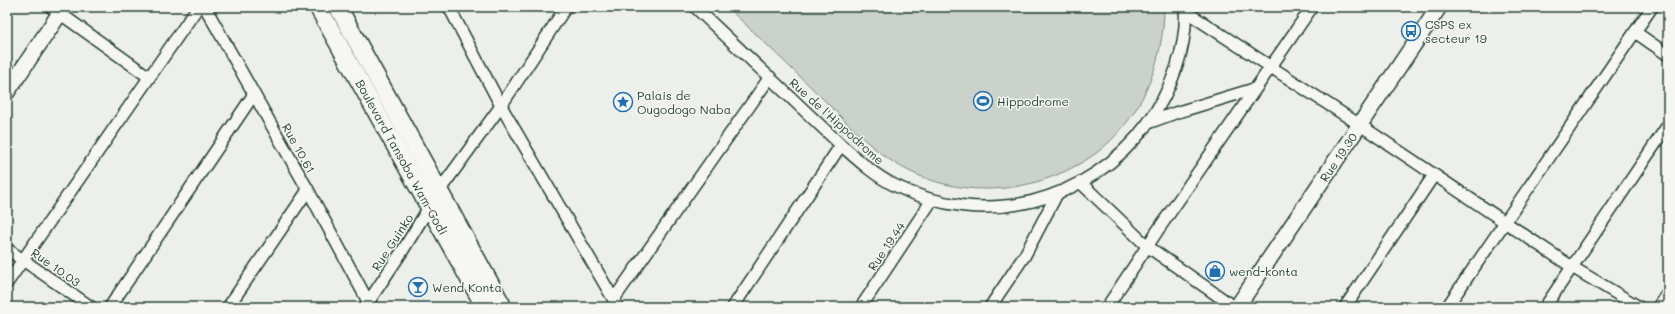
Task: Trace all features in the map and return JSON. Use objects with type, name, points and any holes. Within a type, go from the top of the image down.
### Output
[{"type":"main road","name":"Boulevard Tansoba Wam-Godi","points":[[318,7],[485,307]]},
{"type":"main road","name":"Boulevard Tansoba Wam-Godi","points":[[338,7],[503,307]]},
{"type":"street","points":[[7,283],[198,7]]},
{"type":"street","name":"Rue 10.61","points":[[205,7],[308,190],[368,305]]},
{"type":"street","points":[[449,7],[501,106],[616,303],[770,77]]},
{"type":"street","name":"Rue Guinko","points":[[368,305],[439,191],[501,106],[566,7]]},
{"type":"street","name":"Rue de l'Hippodrome","points":[[695,7],[841,145],[876,175],[911,193],[932,200],[968,206],[987,207],[1026,203],[1057,194],[1081,183],[1113,161],[1127,148],[1148,123],[1162,101],[1177,65],[1182,46],[1186,8]]},
{"type":"street","points":[[1107,307],[1254,89],[1312,7]]},
{"type":"street","name":"Rue 19.30","points":[[1236,307],[1439,7]]},
{"type":"street","points":[[1447,307],[1652,7]]},
{"type":"street","points":[[1186,8],[1270,66],[1572,267],[1639,307]]},
{"type":"street","points":[[7,92],[59,9],[149,77]]},
{"type":"street","points":[[1635,32],[1668,55]]},
{"type":"street","points":[[1148,123],[1175,113],[1254,89]]},
{"type":"street","points":[[110,307],[254,94]]},
{"type":"street","points":[[1545,307],[1668,125]]},
{"type":"street","points":[[733,307],[841,145]]},
{"type":"street","points":[[1345,307],[1434,175]]},
{"type":"street","points":[[1081,183],[1147,246],[1236,307]]},
{"type":"street","points":[[228,307],[308,190]]},
{"type":"street","points":[[990,307],[1025,255],[1057,194]]},
{"type":"street","name":"Rue 19.44","points":[[861,307],[932,200]]},
{"type":"street","name":"Rue 10.03","points":[[7,249],[91,307]]},
{"type":"street","points":[[1658,307],[1668,292]]},
{"type":"shaded area","name":"Hippodrome","points":[[727,7],[1164,7],[1160,49],[1154,69],[1147,89],[1125,125],[1095,154],[1072,168],[1047,179],[1021,186],[995,189],[969,188],[943,184],[917,175],[893,162],[863,139]]},
{"type":"place","name":"CSPS ex secteur 19","points":[[1411,31]]},
{"type":"place","name":"Hippodrome","points":[[983,101]]},
{"type":"place","name":"Palais de Ougodogo Naba","points":[[623,102]]},
{"type":"place","name":"wend-konta","points":[[1215,271]]},
{"type":"place","name":"Wend Konta","points":[[418,287]]}]
